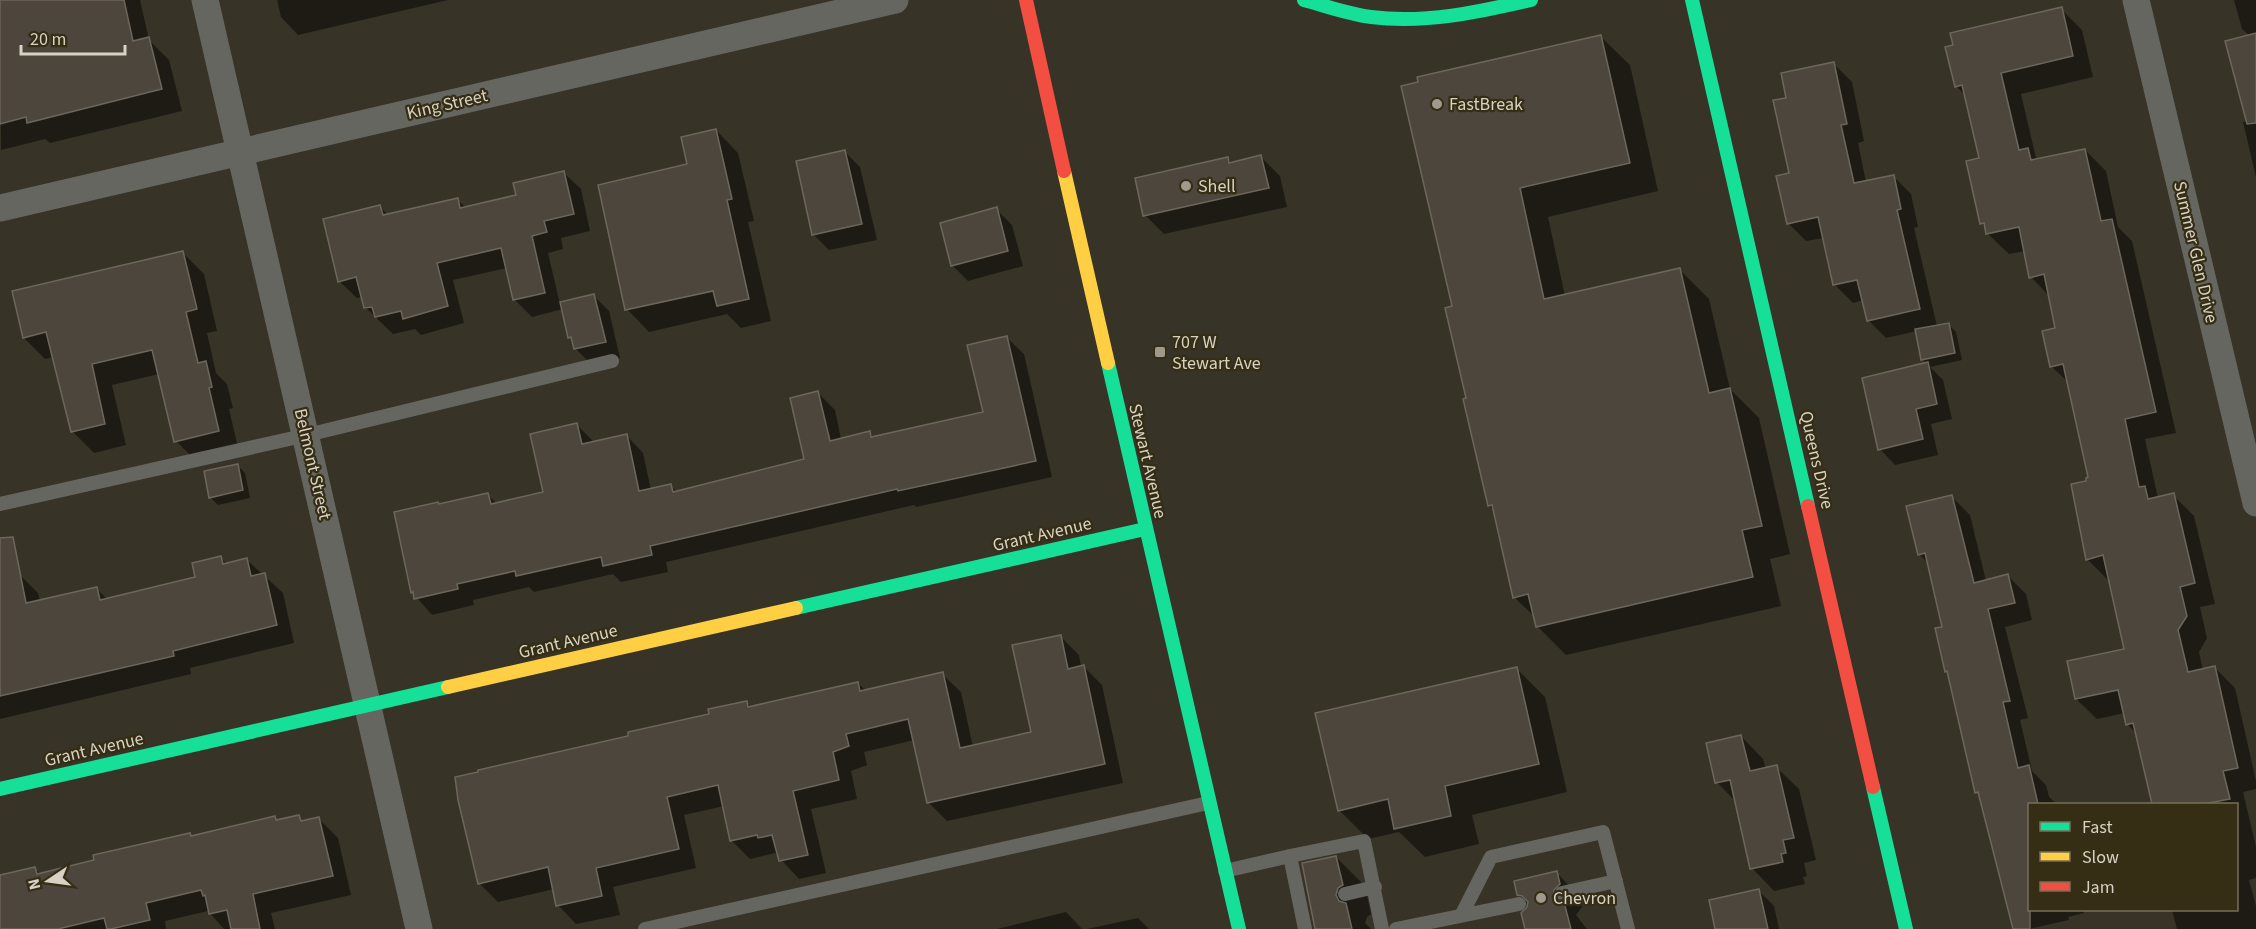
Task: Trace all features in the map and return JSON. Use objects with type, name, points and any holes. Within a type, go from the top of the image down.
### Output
[{"type":"street","name":"Belmont Street","points":[[205,0],[419,929]]},
{"type":"street","name":"King Street","points":[[0,208],[895,0]]},
{"type":"street","name":"Stewart Avenue","points":[[1026,0],[1145,529],[1239,929]]},
{"type":"street","points":[[1304,0],[1379,9],[1416,20],[1451,17],[1531,0]]},
{"type":"street","name":"Queens Drive","points":[[1692,0],[1906,929]]},
{"type":"street","name":"Summer Glen Drive","points":[[2136,0],[2256,503]]},
{"type":"street","name":"Grant Avenue","points":[[0,789],[1145,529]]},
{"type":"lane","points":[[0,504],[307,435],[612,361]]},
{"type":"lane","points":[[645,929],[1208,803]]},
{"type":"lane","points":[[1462,914],[1491,857],[1603,832],[1628,929]]},
{"type":"lane","points":[[1225,871],[1364,841],[1382,929]]},
{"type":"lane","points":[[1290,856],[1305,904],[1305,929]]},
{"type":"lane","points":[[1562,893],[1616,881]]},
{"type":"lane","points":[[1345,894],[1375,887]]},
{"type":"lane","points":[[1396,929],[1519,904]]},
{"type":"building","points":[[0,0],[124,0],[133,41],[149,37],[162,89],[27,123],[26,117],[0,124]]},
{"type":"building","points":[[2062,7],[2073,56],[2001,73],[2019,150],[2028,148],[2031,160],[2085,149],[2101,221],[2112,219],[2156,412],[2125,419],[2139,487],[2145,486],[2148,499],[2174,493],[2195,583],[2180,587],[2187,616],[2178,630],[2188,672],[2215,666],[2238,768],[2223,771],[2230,799],[2209,803],[2152,803],[2133,723],[2126,725],[2118,690],[2075,699],[2067,661],[2124,649],[2103,555],[2086,560],[2071,484],[2086,481],[2088,477],[2063,364],[2050,367],[2042,331],[2055,328],[2044,274],[2029,278],[2019,227],[1986,234],[1984,223],[1980,224],[1966,161],[1979,158],[1962,85],[1955,87],[1945,47],[1953,45],[1950,33]]},
{"type":"building","points":[[2256,33],[2256,123],[2247,124],[2225,41]]},
{"type":"building","points":[[1601,35],[1630,163],[1520,188],[1544,299],[1680,268],[1709,393],[1730,388],[1762,526],[1742,530],[1753,577],[1536,627],[1528,594],[1513,598],[1492,505],[1488,506],[1445,308],[1452,306],[1401,86],[1418,82],[1417,77]]},
{"type":"building","points":[[1834,62],[1847,124],[1841,125],[1854,183],[1894,175],[1901,209],[1897,210],[1920,309],[1867,321],[1857,280],[1833,285],[1818,217],[1787,224],[1776,176],[1789,173],[1773,100],[1786,98],[1781,73]]},
{"type":"building","points":[[716,129],[732,199],[727,200],[749,299],[717,306],[713,291],[625,310],[598,185],[687,164],[681,137]]},
{"type":"building","points":[[845,150],[862,224],[812,235],[796,161]]},
{"type":"building","name":"Shell","points":[[1261,155],[1269,188],[1143,216],[1135,178],[1228,157],[1229,163]]},
{"type":"building","points":[[564,171],[574,214],[544,221],[547,232],[532,236],[545,293],[513,300],[501,248],[437,263],[448,306],[403,319],[401,311],[375,317],[372,307],[364,308],[356,277],[338,282],[323,219],[380,205],[383,215],[458,198],[460,208],[516,195],[513,183]]},
{"type":"building","points":[[997,207],[1008,251],[951,266],[940,223]]},
{"type":"building","points":[[183,251],[197,309],[186,312],[198,363],[206,361],[212,387],[209,388],[219,431],[174,442],[152,350],[92,364],[105,424],[71,432],[46,332],[23,338],[12,291]]},
{"type":"building","points":[[594,294],[606,342],[574,349],[571,337],[568,338],[560,302]]},
{"type":"building","points":[[1949,323],[1955,353],[1921,360],[1915,329]]},
{"type":"building","points":[[1007,336],[1036,461],[898,491],[897,489],[650,546],[652,555],[603,566],[601,557],[516,576],[515,571],[457,584],[458,589],[414,599],[413,592],[411,593],[394,512],[488,493],[491,504],[543,492],[530,434],[577,423],[582,444],[627,434],[639,491],[671,484],[673,492],[804,459],[790,398],[818,391],[830,441],[870,431],[871,437],[983,412],[967,345]]},
{"type":"building","points":[[1928,362],[1937,404],[1916,409],[1923,439],[1878,450],[1862,378]]},
{"type":"building","points":[[238,464],[243,490],[209,498],[204,471]]},
{"type":"building","points":[[1952,495],[1974,583],[2008,574],[2015,603],[1988,609],[2010,701],[2003,702],[2018,768],[2029,765],[2038,803],[2028,803],[2030,929],[2013,929],[1978,792],[1975,793],[1947,671],[1945,672],[1935,628],[1942,627],[1925,553],[1918,555],[1906,506]]},
{"type":"building","points":[[13,537],[26,603],[97,587],[100,600],[195,577],[192,563],[221,556],[223,564],[247,558],[251,576],[265,573],[277,625],[173,651],[174,656],[0,696],[0,538]]},
{"type":"building","points":[[1061,635],[1068,669],[1084,665],[1105,764],[927,803],[908,719],[846,734],[849,746],[833,752],[839,780],[793,791],[808,855],[779,861],[772,835],[758,838],[757,835],[730,841],[718,785],[667,797],[679,849],[596,868],[602,896],[556,906],[548,867],[478,884],[458,800],[455,777],[628,736],[628,732],[709,714],[708,709],[747,701],[748,707],[858,682],[860,691],[943,672],[960,748],[1031,732],[1012,645]]},
{"type":"building","points":[[1517,667],[1539,764],[1445,786],[1451,816],[1394,829],[1388,799],[1338,811],[1315,713]]},
{"type":"building","points":[[1741,735],[1750,771],[1777,765],[1794,838],[1783,840],[1786,853],[1781,854],[1783,862],[1750,869],[1730,780],[1715,783],[1706,743]]},
{"type":"building","points":[[299,815],[301,821],[319,817],[333,876],[253,894],[260,929],[231,929],[227,910],[209,914],[205,895],[203,896],[201,890],[146,903],[150,920],[111,929],[107,929],[104,918],[58,929],[0,929],[0,875],[35,867],[37,874],[94,860],[93,855],[190,833],[191,836],[275,816],[276,820]]},
{"type":"building","points":[[1336,856],[1343,885],[1338,888],[1336,895],[1339,901],[1346,903],[1352,929],[1315,929],[1302,863]]},
{"type":"building","name":"Chevron","points":[[1557,871],[1560,884],[1554,890],[1553,896],[1564,902],[1571,929],[1525,929],[1521,913],[1527,907],[1528,902],[1522,896],[1517,895],[1514,881]]},
{"type":"building","points":[[1759,889],[1768,929],[1715,929],[1709,900]]},
{"type":"traffic: fast","points":[[1304,0],[1362,16],[1391,19],[1432,18],[1531,0]]},
{"type":"traffic: fast","points":[[1692,0],[1808,506]]},
{"type":"traffic: fast","points":[[1108,363],[1239,929]]},
{"type":"traffic: fast","points":[[796,608],[1145,529]]},
{"type":"traffic: fast","points":[[0,789],[448,687]]},
{"type":"traffic: fast","points":[[1873,787],[1906,929]]},
{"type":"traffic: slow","points":[[1064,171],[1108,363]]},
{"type":"traffic: slow","points":[[448,687],[796,608]]},
{"type":"traffic: jam","points":[[1026,0],[1064,171]]},
{"type":"traffic: jam","points":[[1808,506],[1873,787]]},
{"type":"place","name":"FastBreak","points":[[1437,104]]},
{"type":"place","name":"Shell","points":[[1186,186]]},
{"type":"place","name":"707 W Stewart Ave","points":[[1160,352]]},
{"type":"place","name":"Chevron","points":[[1541,898]]}]
